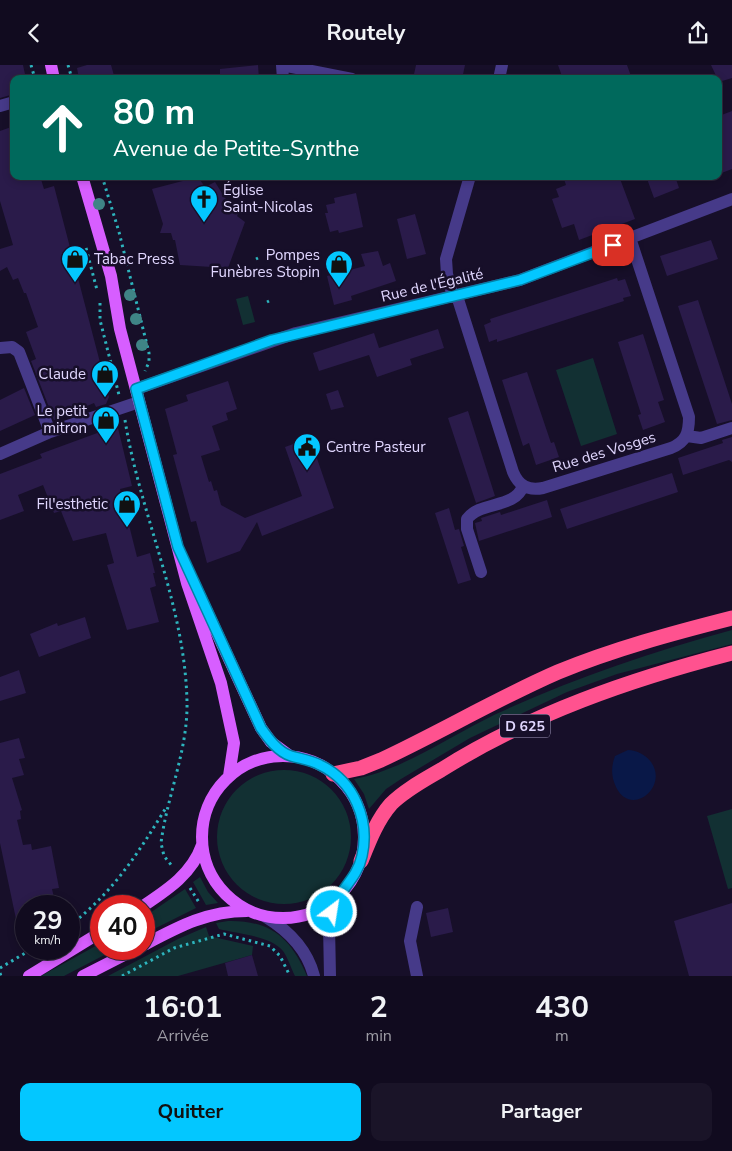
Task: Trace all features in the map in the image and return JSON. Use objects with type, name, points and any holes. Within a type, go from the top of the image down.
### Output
[{"type":"highway","name":"D 625","points":[[334,773],[362,768],[381,760],[560,672],[672,633],[732,618]]},
{"type":"highway","name":"D 625","points":[[361,861],[376,828],[392,803],[458,759],[576,703],[642,679],[732,653]]},
{"type":"main road","points":[[83,180],[111,276],[120,329],[178,547],[196,612],[218,670],[227,706],[234,749],[229,776]]},
{"type":"main road","points":[[178,547],[261,728],[271,742],[290,756]]},
{"type":"main road","points":[[275,756],[290,756],[310,760],[334,773],[348,788],[360,813],[364,833],[361,861],[349,885],[335,900],[318,911],[299,917],[266,917],[248,911],[232,901],[218,887],[206,865],[202,845],[202,825],[208,805],[216,791],[229,776],[255,761],[275,756]]},
{"type":"main road","points":[[155,897],[181,878],[191,867],[202,845]]},
{"type":"main road","points":[[155,939],[183,924],[205,916],[225,912],[248,911]]},
{"type":"main road","points":[[29,976],[90,939]]},
{"type":"main road","points":[[83,976],[114,960]]},
{"type":"street","points":[[282,75],[282,65],[332,75]]},
{"type":"street","points":[[469,180],[446,259],[446,274],[513,472],[523,486],[516,497],[478,509],[467,519],[467,529],[481,572]]},
{"type":"street","name":"Rue de l'Égalité","points":[[136,389],[296,333],[526,278],[732,199]]},
{"type":"street","points":[[630,237],[689,417],[687,436],[701,438],[732,428]]},
{"type":"street","points":[[0,348],[12,347],[19,352],[50,431]]},
{"type":"street","points":[[0,454],[50,431],[140,402]]},
{"type":"street","name":"Rue des Vosges","points":[[523,486],[533,489],[543,488],[671,448],[687,436]]},
{"type":"street","points":[[330,976],[329,925],[335,900]]},
{"type":"street","points":[[417,907],[410,941],[417,976]]},
{"type":"street","points":[[266,917],[281,927],[299,945],[308,959],[314,976]]},
{"type":"path","points":[[103,180],[119,232],[149,353],[148,366],[136,389]]},
{"type":"path","points":[[84,243],[100,300],[100,320],[123,407]]},
{"type":"path","points":[[128,437],[179,628],[186,678],[186,724],[162,837],[162,851],[192,890],[214,937]]},
{"type":"path","points":[[80,916],[98,902],[121,877],[169,803]]},
{"type":"path","points":[[122,976],[174,948],[224,934],[270,946],[280,956],[290,976]]},
{"type":"path","points":[[0,967],[15,959]]},
{"type":"green space","points":[[248,296],[255,322],[243,325],[236,299]]},
{"type":"green space","points":[[593,358],[617,434],[581,446],[556,370]]},
{"type":"green space","points":[[732,630],[732,644],[617,674],[567,692],[470,738],[386,789],[369,809],[364,794],[354,779],[372,775],[408,760],[479,722],[554,689],[672,647]]},
{"type":"green space","points":[[284,770],[310,775],[321,781],[331,790],[340,800],[346,811],[351,837],[346,863],[340,874],[331,884],[321,893],[310,899],[284,904],[258,899],[247,893],[237,884],[228,874],[222,863],[217,837],[222,811],[228,800],[237,790],[247,781],[258,775]]},
{"type":"green space","points":[[732,809],[732,888],[728,889],[707,816]]},
{"type":"green space","points":[[200,877],[208,892],[218,903],[206,905],[193,882]]},
{"type":"green space","points":[[185,889],[196,908],[155,928],[155,909]]},
{"type":"green space","points":[[228,921],[256,924],[277,934],[294,951],[307,976],[295,976],[285,954],[277,946],[262,938],[219,929],[216,923]]},
{"type":"green space","points":[[206,927],[209,936],[253,946],[252,955],[178,976],[108,976],[138,960],[155,960],[155,951]]},
{"type":"green space","points":[[90,949],[90,960],[95,960],[64,976],[41,976],[70,960],[80,960],[80,955]]},
{"type":"water","points":[[628,750],[641,753],[647,757],[655,772],[655,781],[652,789],[646,796],[630,800],[623,796],[616,787],[612,775],[615,756]]},
{"type":"building","points":[[0,65],[23,65],[25,75],[10,75],[10,95],[0,98]]},
{"type":"building","points":[[87,65],[111,65],[114,75],[78,75],[77,68]]},
{"type":"building","points":[[258,65],[259,75],[220,75],[220,69]]},
{"type":"building","points":[[416,65],[465,65],[463,75],[414,75]]},
{"type":"building","points":[[558,65],[627,65],[631,75],[562,75]]},
{"type":"building","points":[[711,65],[732,65],[732,78],[722,81],[722,75],[716,75]]},
{"type":"building","points":[[732,111],[732,169],[722,173],[722,115]]},
{"type":"building","points":[[10,127],[10,180],[41,180],[44,189],[54,186],[109,397],[106,404],[96,407],[94,403],[54,420],[31,361],[36,359],[26,332],[38,327],[26,293],[24,293],[18,278],[13,280],[7,267],[0,271],[0,249],[13,245],[0,201],[0,131]]},
{"type":"building","name":"Église Saint-Nicolas","points":[[186,180],[200,180],[205,187],[215,182],[225,198],[240,210],[237,216],[245,222],[228,268],[180,265],[175,240],[173,240],[171,233],[160,233],[163,224],[152,189]]},
{"type":"building","points":[[564,180],[620,180],[635,219],[579,240],[574,224],[562,228],[552,199],[559,197],[556,189],[566,185]]},
{"type":"building","points":[[647,180],[676,180],[679,188],[654,198]]},
{"type":"building","points":[[356,193],[363,227],[339,233],[338,230],[330,232],[325,213],[328,213],[326,205],[335,203],[334,198]]},
{"type":"building","points":[[415,214],[426,254],[407,259],[397,219]]},
{"type":"building","points":[[711,240],[718,259],[667,276],[660,256]]},
{"type":"building","points":[[378,251],[383,266],[390,263],[396,281],[351,296],[352,300],[334,305],[327,276],[365,266],[361,254]]},
{"type":"building","points":[[617,278],[618,281],[625,279],[631,296],[623,298],[624,301],[497,342],[497,339],[489,342],[484,325],[491,322],[490,319]]},
{"type":"building","points":[[698,300],[732,404],[732,420],[717,424],[678,306]]},
{"type":"building","points":[[438,329],[444,348],[410,359],[412,365],[377,377],[369,355],[319,371],[313,353],[374,333],[379,348]]},
{"type":"building","points":[[643,334],[664,400],[658,402],[665,422],[643,430],[638,415],[641,414],[618,342]]},
{"type":"building","points":[[527,372],[551,443],[554,442],[559,457],[536,465],[529,443],[523,446],[502,380]]},
{"type":"building","points":[[228,381],[237,409],[226,413],[228,420],[212,426],[220,450],[201,456],[209,482],[211,481],[214,491],[217,490],[221,505],[245,518],[302,496],[285,447],[310,438],[334,508],[262,536],[257,522],[240,551],[207,563],[196,521],[191,522],[173,455],[177,454],[165,409],[188,401],[186,395]]},
{"type":"building","points":[[24,388],[35,415],[0,431],[0,400]]},
{"type":"building","points":[[338,390],[344,407],[331,410],[326,394]]},
{"type":"building","points":[[468,411],[495,496],[476,503],[448,418]]},
{"type":"building","points":[[111,428],[118,428],[132,486],[120,489],[137,557],[150,553],[155,573],[153,573],[156,586],[150,588],[159,622],[127,630],[107,565],[114,563],[106,533],[73,541],[61,511],[54,513],[43,485],[18,495],[24,511],[0,520],[0,474],[42,458],[40,454]]},
{"type":"building","points":[[732,437],[732,462],[729,460],[683,475],[678,458],[723,443],[722,440]]},
{"type":"building","points":[[672,473],[678,492],[567,529],[560,509]]},
{"type":"building","points":[[547,500],[552,517],[479,541],[475,523],[482,521],[481,518],[500,512],[501,515]]},
{"type":"building","points":[[449,508],[455,530],[459,529],[464,546],[461,547],[471,580],[458,584],[435,513]]},
{"type":"building","points":[[85,617],[91,638],[39,657],[30,634],[57,623],[58,626]]},
{"type":"building","points":[[19,670],[26,693],[0,701],[0,677]]},
{"type":"building","points":[[19,738],[25,758],[19,759],[24,775],[12,778],[22,810],[20,811],[21,819],[17,820],[23,845],[31,844],[32,850],[51,846],[59,888],[52,889],[53,895],[15,895],[15,914],[0,843],[0,743]]},
{"type":"building","points":[[732,903],[732,976],[689,976],[674,921]]},
{"type":"building","points":[[448,908],[453,932],[431,937],[426,913]]},
{"type":"building","points":[[252,955],[258,976],[228,976],[225,963]]},
{"type":"place","name":"Église Saint-Nicolas","points":[[204,223]]},
{"type":"place","name":"Tabac Press","points":[[75,283]]},
{"type":"place","name":"Pompes Funèbres Stopin","points":[[339,288]]},
{"type":"place","name":"Claude","points":[[105,398]]},
{"type":"place","name":"Le petit mitron","points":[[106,444]]},
{"type":"place","name":"Centre Pasteur","points":[[307,471]]},
{"type":"place","name":"Fil'esthetic","points":[[127,528]]},
{"type":"route","points":[[332,912],[335,900],[349,885],[361,861],[364,833],[358,807],[348,788],[334,773],[310,760],[290,756],[271,742],[261,728],[178,547],[136,389],[272,340],[302,331],[520,280],[613,245]]}]
